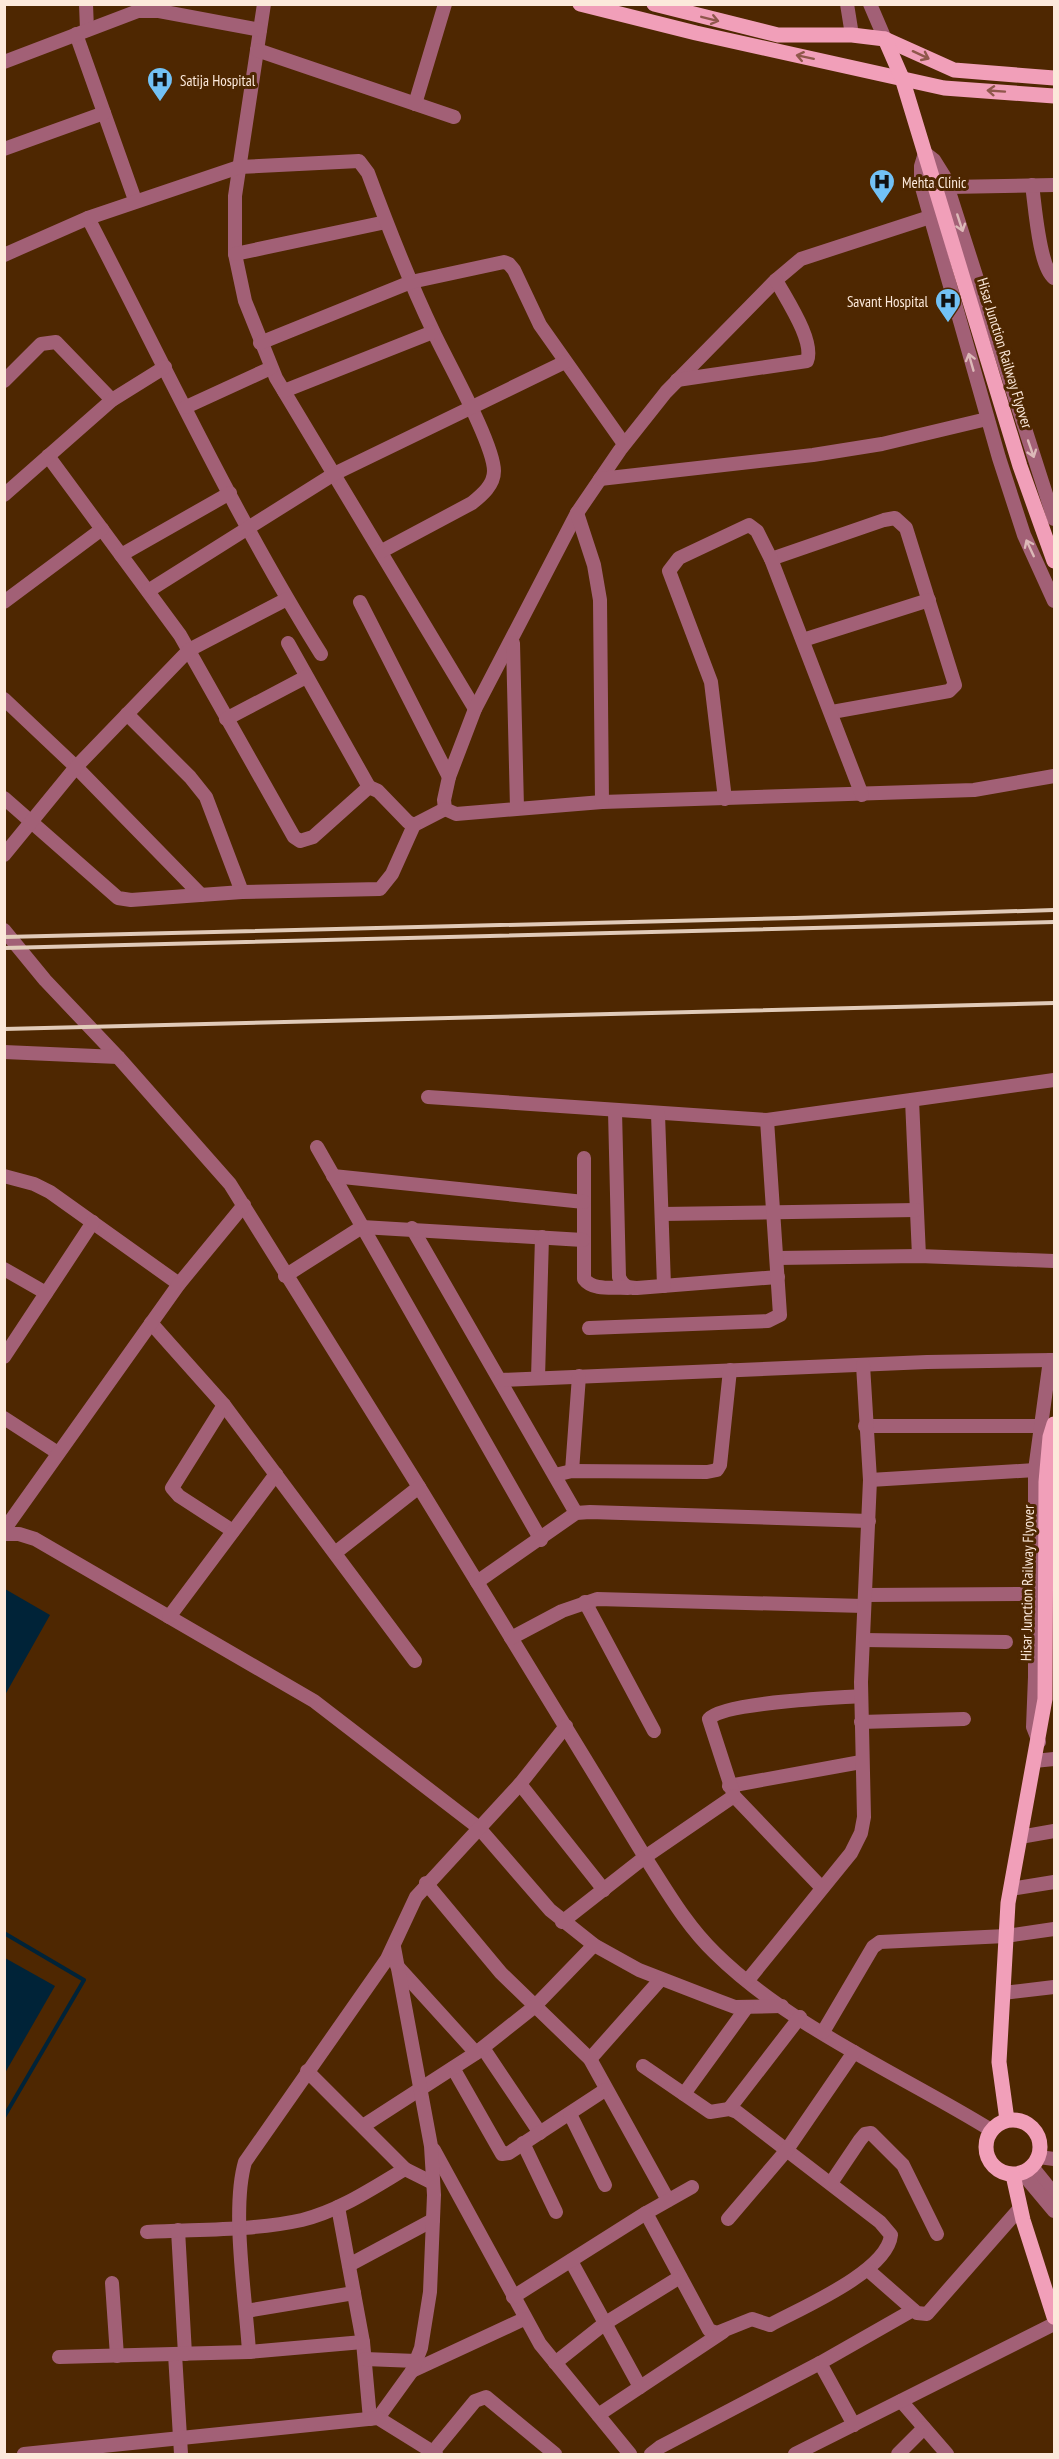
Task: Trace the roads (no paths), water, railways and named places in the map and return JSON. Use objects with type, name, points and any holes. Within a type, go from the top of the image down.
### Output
[{"type":"main road","points":[[580,4],[944,88],[1054,96]]},
{"type":"main road","points":[[654,4],[778,35],[852,35],[885,39],[954,70],[1054,78]]},
{"type":"main road","name":"Hisar Junction Railway Flyover","points":[[885,39],[902,78],[1020,466],[1054,561]]},
{"type":"main road","name":"Hisar Junction Railway Flyover","points":[[1007,2120],[999,2062],[1006,1936],[1011,1888],[1045,1699],[1046,1482],[1049,1429]]},
{"type":"main road","points":[[1037,2162],[994,2167],[988,2158],[986,2147],[991,2130],[1007,2120],[1022,2121],[1034,2129],[1037,2162],[1020,2208],[1054,2317]]},
{"type":"street","points":[[86,4],[81,32],[104,113],[135,200]]},
{"type":"street","points":[[264,4],[235,196],[235,254],[245,301],[271,368],[475,709]]},
{"type":"street","points":[[415,104],[446,4]]},
{"type":"street","points":[[847,4],[852,35]]},
{"type":"street","points":[[870,4],[885,39]]},
{"type":"street","points":[[4,62],[81,32],[114,11],[159,11],[260,30]]},
{"type":"street","points":[[257,50],[454,117]]},
{"type":"street","points":[[4,149],[104,113]]},
{"type":"street","points":[[925,153],[939,167],[948,187],[1054,519]]},
{"type":"street","points":[[925,153],[920,174],[930,217],[987,418],[1024,535],[1054,600]]},
{"type":"street","points":[[4,255],[135,200],[239,167],[358,161],[369,173],[411,282],[471,408],[490,452],[495,471],[491,484],[484,494],[472,503],[382,552]]},
{"type":"street","points":[[1032,184],[1044,260],[1050,276],[1054,279]]},
{"type":"street","points":[[948,187],[1054,185]]},
{"type":"street","points":[[445,809],[444,800],[449,777],[475,709],[513,641],[577,513],[624,444],[677,380],[776,280],[801,259],[819,251],[930,217]]},
{"type":"street","points":[[88,218],[230,493],[287,599],[321,654]]},
{"type":"street","points":[[235,254],[386,222]]},
{"type":"street","points":[[260,342],[411,282],[495,263],[509,264],[540,325],[624,444]]},
{"type":"street","points":[[677,380],[801,364],[807,361],[809,345],[776,280]]},
{"type":"street","points":[[284,391],[434,332]]},
{"type":"street","points":[[4,381],[41,344],[56,342],[112,400]]},
{"type":"street","points":[[148,591],[334,474],[565,362]]},
{"type":"street","points":[[4,495],[112,400],[165,367]]},
{"type":"street","points":[[186,407],[271,368]]},
{"type":"street","points":[[600,478],[882,444],[987,418]]},
{"type":"street","points":[[48,456],[189,650],[226,719],[300,842],[313,837],[369,787]]},
{"type":"street","points":[[121,555],[230,493]]},
{"type":"street","points":[[577,513],[594,565],[600,600],[602,802]]},
{"type":"street","points":[[771,560],[895,518],[906,528],[955,680],[954,689],[832,712]]},
{"type":"street","points":[[725,799],[711,682],[669,571],[679,558],[749,525],[757,531],[771,560],[832,712],[862,795]]},
{"type":"street","points":[[4,602],[102,529]]},
{"type":"street","points":[[4,855],[76,767],[189,650],[287,599]]},
{"type":"street","points":[[804,640],[929,600]]},
{"type":"street","points":[[360,602],[449,777]]},
{"type":"street","points":[[513,641],[517,808]]},
{"type":"street","points":[[288,643],[369,787],[378,791],[408,822],[414,825]]},
{"type":"street","points":[[226,719],[306,677]]},
{"type":"street","points":[[4,699],[76,767],[201,895]]},
{"type":"street","points":[[127,714],[190,777],[206,797],[242,892]]},
{"type":"street","points":[[445,809],[456,814],[602,802],[974,790],[1054,776]]},
{"type":"street","points":[[4,798],[118,898],[130,900],[242,892],[380,889],[392,874],[414,825],[445,809]]},
{"type":"street","points":[[4,930],[45,981],[118,1057],[230,1184],[285,1276],[419,1487],[645,1857],[682,1915],[698,1935],[733,1970],[782,2006],[854,2052],[991,2130]]},
{"type":"street","points":[[4,1052],[118,1057]]},
{"type":"street","points":[[428,1097],[767,1120],[1054,1080]]},
{"type":"street","points":[[912,1100],[919,1256]]},
{"type":"street","points":[[615,1111],[619,1276],[628,1288]]},
{"type":"street","points":[[658,1114],[664,1286]]},
{"type":"street","points":[[589,1328],[776,1319],[782,1309],[767,1120]]},
{"type":"street","points":[[317,1147],[541,1540]]},
{"type":"street","points":[[584,1158],[583,1272],[588,1285],[628,1288],[778,1277]]},
{"type":"street","points":[[4,1176],[34,1184],[50,1192],[179,1284]]},
{"type":"street","points":[[333,1176],[584,1202]]},
{"type":"street","points":[[244,1205],[179,1284],[4,1532],[35,1539],[279,1678],[314,1701],[479,1828],[562,1922],[594,1945],[661,1979],[735,2007],[782,2006]]},
{"type":"street","points":[[662,1214],[916,1210]]},
{"type":"street","points":[[4,1357],[93,1222]]},
{"type":"street","points":[[285,1276],[362,1227],[412,1228],[583,1240]]},
{"type":"street","points":[[412,1228],[576,1514]]},
{"type":"street","points":[[538,1378],[542,1237]]},
{"type":"street","points":[[777,1258],[919,1256],[1054,1261]]},
{"type":"street","points":[[4,1269],[46,1293]]},
{"type":"street","points":[[151,1323],[224,1405],[415,1660]]},
{"type":"street","points":[[501,1380],[863,1365],[1052,1360],[1049,1429],[1035,1470],[1033,1727],[1039,1742]]},
{"type":"street","points":[[748,1980],[851,1852],[861,1833],[864,1817],[861,1696],[870,1480],[863,1365]]},
{"type":"street","points":[[555,1475],[572,1471],[706,1472],[717,1470],[720,1466],[730,1370]]},
{"type":"street","points":[[572,1471],[579,1376]]},
{"type":"street","points":[[224,1405],[172,1488],[179,1496],[233,1531]]},
{"type":"street","points":[[4,1418],[58,1453]]},
{"type":"street","points":[[865,1426],[1049,1429]]},
{"type":"street","points":[[870,1480],[1035,1470]]},
{"type":"street","points":[[169,1617],[276,1474]]},
{"type":"street","points":[[335,1553],[419,1487]]},
{"type":"street","points":[[477,1582],[576,1514],[590,1512],[869,1521]]},
{"type":"street","points":[[511,1638],[585,1602],[609,1598],[864,1600],[1033,1594]]},
{"type":"street","points":[[585,1602],[654,1731]]},
{"type":"street","points":[[863,1640],[1006,1642]]},
{"type":"street","points":[[822,1888],[731,1791],[708,1724],[712,1715],[776,1703],[861,1696]]},
{"type":"street","points":[[861,1722],[964,1719]]},
{"type":"street","points":[[249,2352],[240,2226],[240,2178],[245,2162],[394,1947],[407,1914],[426,1883],[520,1784],[566,1726]]},
{"type":"street","points":[[1034,1761],[1054,1759]]},
{"type":"street","points":[[562,1922],[731,1791],[861,1762]]},
{"type":"street","points":[[520,1784],[604,1890]]},
{"type":"street","points":[[1020,1837],[1054,1832]]},
{"type":"street","points":[[1011,1888],[1054,1882]]},
{"type":"street","points":[[426,1883],[534,2007],[590,2059],[605,2090],[668,2200]]},
{"type":"street","points":[[823,2032],[873,1947],[880,1942],[1006,1936],[1054,1929]]},
{"type":"street","points":[[363,2126],[479,2050],[534,2007],[594,1945]]},
{"type":"street","points":[[374,2419],[414,2366],[430,2292],[433,2220],[431,2146],[394,1947]]},
{"type":"street","points":[[398,1966],[479,2050],[540,2133]]},
{"type":"street","points":[[590,2059],[661,1979]]},
{"type":"street","points":[[1003,1993],[1054,1987]]},
{"type":"street","points":[[684,2094],[747,2007]]},
{"type":"street","points":[[729,2109],[800,2017]]},
{"type":"street","points":[[728,2219],[786,2151],[854,2052]]},
{"type":"street","points":[[598,2415],[723,2332],[752,2319],[770,2325],[868,2270],[890,2243],[891,2235],[880,2222],[737,2112],[729,2109],[710,2112],[643,2066]]},
{"type":"street","points":[[453,2068],[499,2151],[505,2154],[605,2090]]},
{"type":"street","points":[[307,2071],[405,2169],[433,2183]]},
{"type":"street","points":[[570,2114],[605,2185]]},
{"type":"street","points":[[831,2184],[860,2140],[865,2134],[871,2133],[903,2165],[937,2234]]},
{"type":"street","points":[[523,2143],[556,2212]]},
{"type":"street","points":[[431,2146],[524,2319],[555,2363],[630,2454]]},
{"type":"street","points":[[1037,2162],[1054,2194]]},
{"type":"street","points":[[1037,2162],[1054,2211]]},
{"type":"street","points":[[147,2232],[304,2219],[338,2207],[405,2169]]},
{"type":"street","points":[[513,2297],[646,2213],[692,2187]]},
{"type":"street","points":[[338,2207],[363,2342],[374,2419]]},
{"type":"street","points":[[868,2270],[912,2310],[923,2315],[933,2308],[1020,2208]]},
{"type":"street","points":[[646,2213],[709,2330],[723,2332]]},
{"type":"street","points":[[349,2265],[433,2220]]},
{"type":"street","points":[[178,2230],[181,2454]]},
{"type":"street","points":[[571,2261],[639,2387]]},
{"type":"street","points":[[555,2363],[604,2324],[680,2277]]},
{"type":"street","points":[[112,2283],[117,2356]]},
{"type":"street","points":[[246,2311],[354,2293]]},
{"type":"street","points":[[651,2454],[660,2447],[820,2363],[912,2310]]},
{"type":"street","points":[[364,2359],[414,2366],[524,2319]]},
{"type":"street","points":[[795,2454],[1054,2324]]},
{"type":"street","points":[[59,2357],[249,2352],[363,2342]]},
{"type":"street","points":[[820,2363],[854,2425]]},
{"type":"street","points":[[31,2454],[374,2419],[434,2453],[481,2397],[491,2400],[555,2454]]},
{"type":"street","points":[[901,2401],[947,2454]]},
{"type":"street","points":[[898,2454],[924,2428]]},
{"type":"water","points":[[5,1589],[50,1615],[5,1695]]},
{"type":"water","points":[[5,1958],[55,1986],[5,2073]]},
{"type":"waterway","points":[[4,1933],[84,1980],[4,2117]]},
{"type":"railway","points":[[4,937],[1054,910]]},
{"type":"railway","points":[[4,948],[1054,922]]},
{"type":"railway","points":[[4,1029],[1054,1003]]},
{"type":"place","name":"Satija Hospital","points":[[160,103]]},
{"type":"place","name":"Mehta Clinic","points":[[882,205]]},
{"type":"place","name":"Savant Hospital","points":[[948,324]]}]
